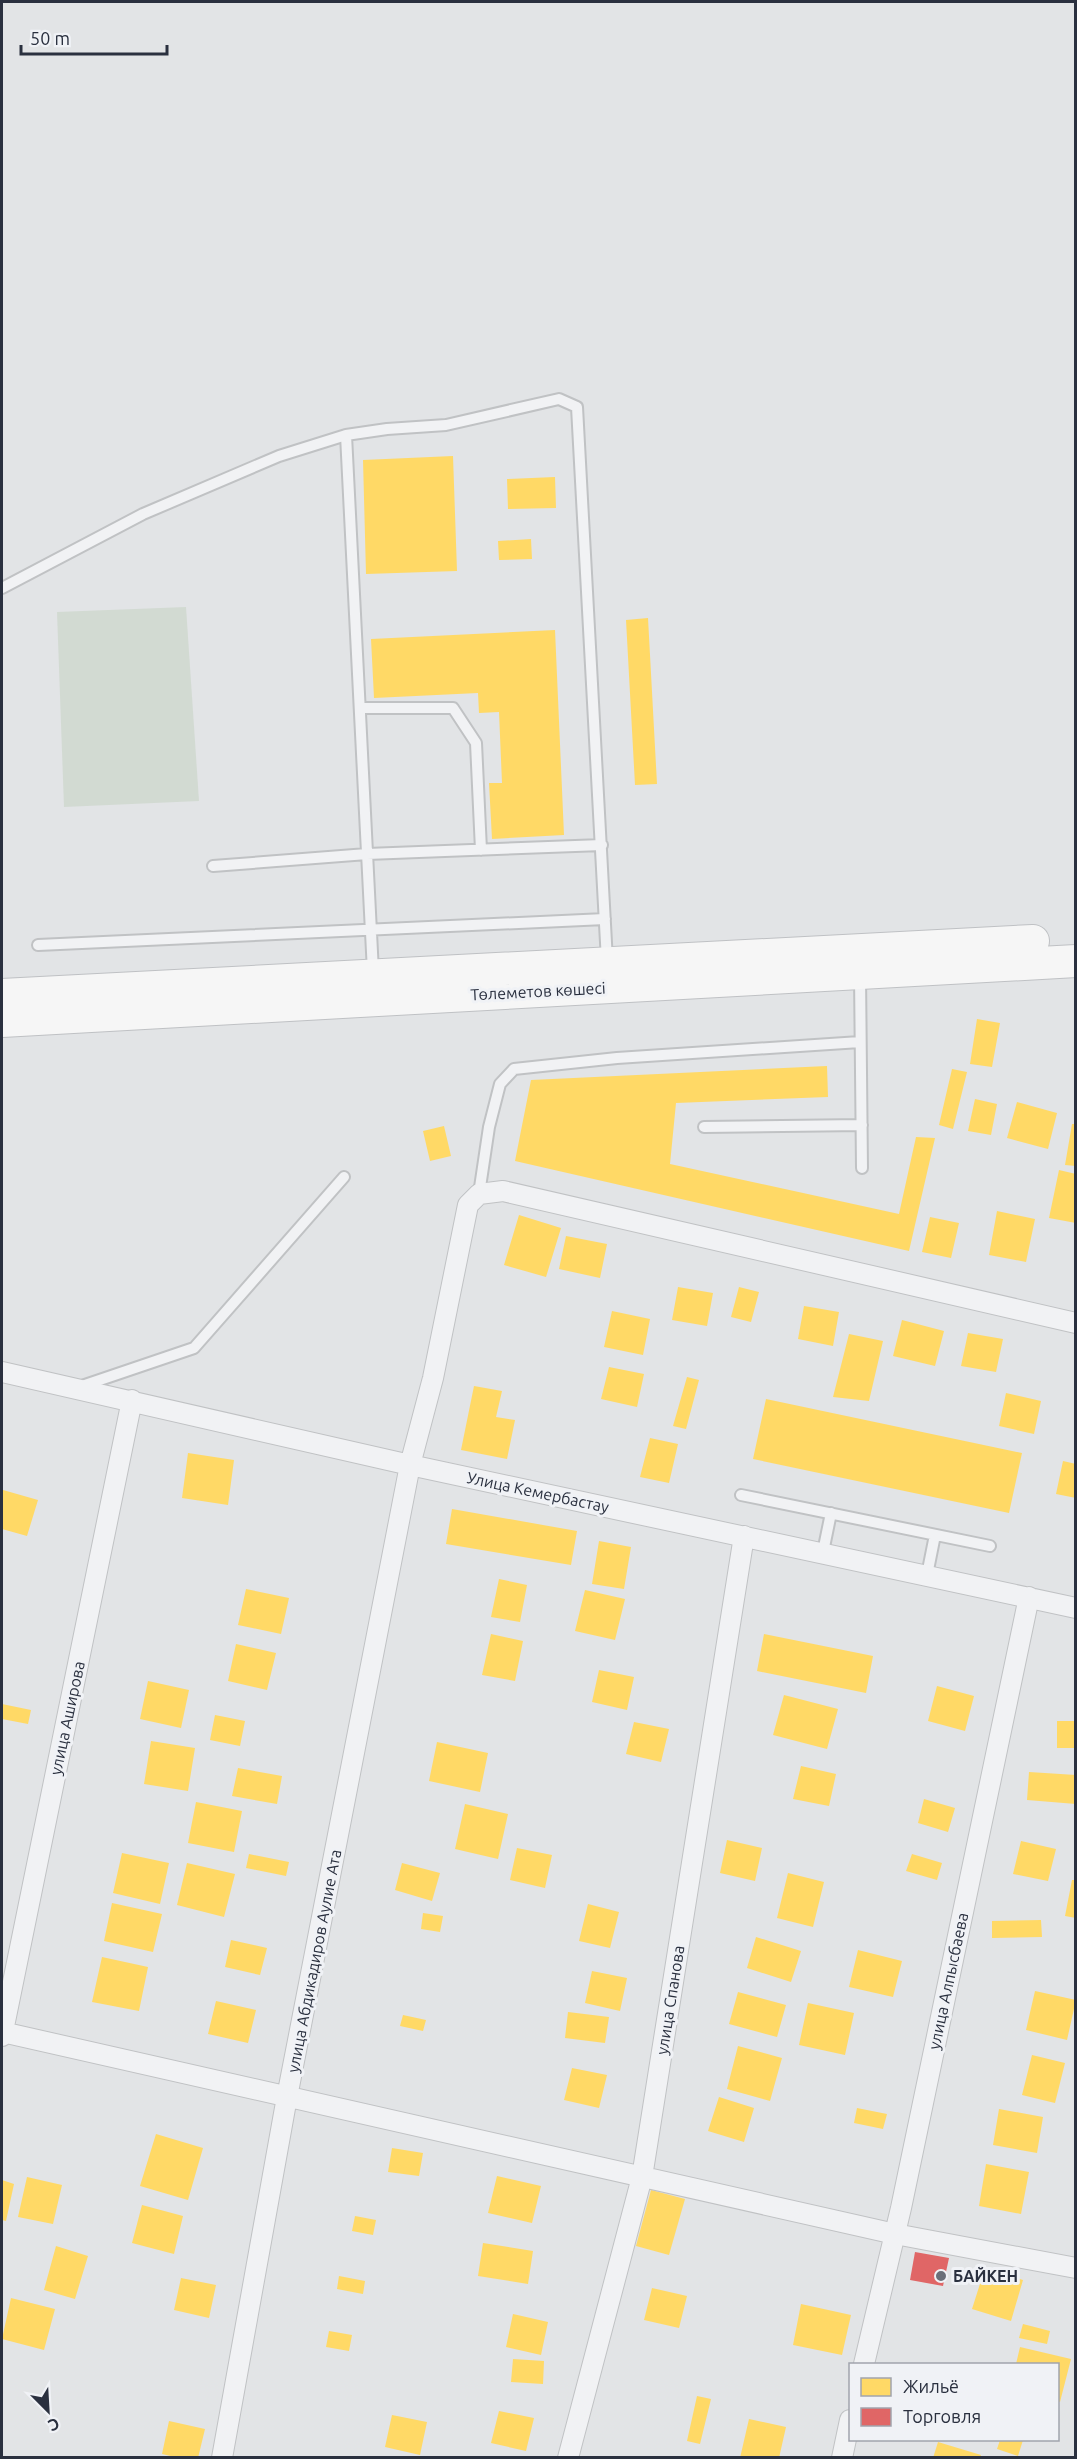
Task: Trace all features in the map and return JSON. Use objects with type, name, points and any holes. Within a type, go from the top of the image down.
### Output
[{"type":"main road","name":"Төлеметов көшесі","points":[[2,995],[1076,939]]},
{"type":"main road","name":"Төлеметов көшесі","points":[[2,1022],[1076,961]]},
{"type":"street","points":[[479,1194],[503,1191],[1076,1323]]},
{"type":"street","name":"улица Абдикадиров Аулие Ата","points":[[222,2457],[287,2097],[410,1466],[433,1378],[468,1205],[479,1194]]},
{"type":"street","name":"Улица Кемербастау","points":[[2,1372],[132,1400],[410,1466],[822,1552],[1076,1608]]},
{"type":"street","name":"улица Аширова","points":[[2,2034],[132,1400]]},
{"type":"street","name":"улица Спанова","points":[[568,2457],[642,2177],[744,1536]]},
{"type":"street","name":"улица Алпысбаева","points":[[864,2363],[895,2234],[1029,1597]]},
{"type":"street","points":[[2,2034],[895,2234],[1076,2268]]},
{"type":"street","points":[[842,2457],[849,2425]]},
{"type":"lane","points":[[2,588],[143,514],[279,456],[346,435],[446,424],[559,399],[577,407],[607,963]]},
{"type":"lane","points":[[346,435],[373,975]]},
{"type":"lane","points":[[360,708],[453,708],[476,743],[481,850]]},
{"type":"lane","points":[[213,866],[367,854],[602,845]]},
{"type":"lane","points":[[38,945],[605,920]]},
{"type":"lane","points":[[860,972],[862,1168]]},
{"type":"lane","points":[[479,1194],[489,1127],[500,1084],[514,1069],[617,1058],[860,1042]]},
{"type":"lane","points":[[704,1127],[862,1125]]},
{"type":"lane","points":[[76,1388],[194,1348],[344,1176]]},
{"type":"lane","points":[[741,1495],[990,1546]]},
{"type":"lane","points":[[822,1552],[831,1513]]},
{"type":"lane","points":[[927,1575],[935,1535]]},
{"type":"shaded area","points":[[186,607],[199,801],[64,807],[57,612]]},
{"type":"building: Жильё","points":[[453,456],[457,571],[366,574],[363,460]]},
{"type":"building: Жильё","points":[[555,477],[556,508],[508,509],[507,479]]},
{"type":"building: Жильё","points":[[531,539],[532,559],[499,560],[498,541]]},
{"type":"building: Жильё","points":[[648,618],[657,784],[635,785],[626,620]]},
{"type":"building: Жильё","points":[[555,630],[564,835],[492,839],[489,783],[502,783],[499,712],[479,713],[478,693],[374,698],[371,639]]},
{"type":"building: Жильё","points":[[977,1019],[1000,1023],[992,1067],[970,1064]]},
{"type":"building: Жильё","points":[[827,1066],[828,1097],[676,1103],[670,1164],[899,1214],[916,1137],[935,1138],[909,1251],[515,1161],[531,1080]]},
{"type":"building: Жильё","points":[[952,1069],[967,1072],[953,1129],[939,1125]]},
{"type":"building: Жильё","points":[[975,1099],[997,1104],[991,1135],[968,1131]]},
{"type":"building: Жильё","points":[[1017,1102],[1057,1113],[1048,1149],[1007,1138]]},
{"type":"building: Жильё","points":[[1072,1124],[1076,1124],[1076,1166],[1065,1165]]},
{"type":"building: Жильё","points":[[444,1126],[451,1156],[430,1161],[423,1131]]},
{"type":"building: Жильё","points":[[1059,1170],[1076,1174],[1076,1223],[1049,1218]]},
{"type":"building: Жильё","points":[[997,1211],[1035,1219],[1026,1262],[989,1255]]},
{"type":"building: Жильё","points":[[519,1215],[561,1228],[546,1277],[504,1265]]},
{"type":"building: Жильё","points":[[930,1217],[959,1223],[951,1258],[922,1252]]},
{"type":"building: Жильё","points":[[566,1236],[607,1244],[600,1278],[559,1269]]},
{"type":"building: Жильё","points":[[678,1287],[713,1293],[707,1326],[672,1320]]},
{"type":"building: Жильё","points":[[739,1287],[759,1292],[751,1322],[731,1317]]},
{"type":"building: Жильё","points":[[804,1306],[839,1312],[833,1346],[798,1339]]},
{"type":"building: Жильё","points":[[612,1311],[650,1319],[643,1355],[604,1347]]},
{"type":"building: Жильё","points":[[902,1320],[944,1331],[935,1366],[893,1356]]},
{"type":"building: Жильё","points":[[968,1333],[1003,1339],[996,1372],[961,1366]]},
{"type":"building: Жильё","points":[[849,1334],[883,1341],[869,1401],[833,1397]]},
{"type":"building: Жильё","points":[[609,1367],[644,1374],[637,1407],[601,1399]]},
{"type":"building: Жильё","points":[[687,1377],[699,1380],[686,1429],[673,1426]]},
{"type":"building: Жильё","points":[[474,1386],[502,1391],[496,1417],[515,1420],[507,1459],[461,1450]]},
{"type":"building: Жильё","points":[[1006,1393],[1041,1401],[1034,1434],[999,1426]]},
{"type":"building: Жильё","points":[[766,1399],[1022,1453],[1009,1513],[753,1459]]},
{"type":"building: Жильё","points":[[650,1438],[678,1444],[669,1483],[640,1477]]},
{"type":"building: Жильё","points":[[188,1453],[234,1460],[228,1505],[182,1498]]},
{"type":"building: Жильё","points":[[1063,1461],[1076,1464],[1076,1498],[1056,1494]]},
{"type":"building: Жильё","points":[[3,1490],[38,1500],[27,1536],[2,1529]]},
{"type":"building: Жильё","points":[[452,1509],[577,1531],[571,1565],[446,1544]]},
{"type":"building: Жильё","points":[[599,1541],[631,1547],[624,1589],[592,1584]]},
{"type":"building: Жильё","points":[[499,1579],[527,1585],[520,1622],[491,1617]]},
{"type":"building: Жильё","points":[[246,1589],[289,1598],[281,1634],[238,1625]]},
{"type":"building: Жильё","points":[[585,1590],[625,1599],[615,1640],[575,1631]]},
{"type":"building: Жильё","points":[[491,1634],[523,1641],[515,1681],[482,1675]]},
{"type":"building: Жильё","points":[[764,1634],[873,1656],[866,1693],[757,1671]]},
{"type":"building: Жильё","points":[[236,1644],[276,1653],[267,1690],[228,1681]]},
{"type":"building: Жильё","points":[[599,1670],[634,1677],[627,1710],[592,1702]]},
{"type":"building: Жильё","points":[[148,1681],[189,1690],[181,1728],[140,1719]]},
{"type":"building: Жильё","points":[[937,1686],[974,1696],[965,1731],[928,1721]]},
{"type":"building: Жильё","points":[[784,1695],[838,1709],[827,1749],[773,1735]]},
{"type":"building: Жильё","points":[[2,1704],[31,1710],[28,1724],[2,1719]]},
{"type":"building: Жильё","points":[[215,1715],[245,1721],[240,1746],[210,1740]]},
{"type":"building: Жильё","points":[[1057,1721],[1076,1721],[1076,1748],[1057,1748]]},
{"type":"building: Жильё","points":[[634,1722],[669,1729],[661,1762],[626,1754]]},
{"type":"building: Жильё","points":[[151,1741],[195,1748],[188,1791],[144,1784]]},
{"type":"building: Жильё","points":[[437,1742],[488,1753],[480,1792],[429,1781]]},
{"type":"building: Жильё","points":[[801,1766],[836,1774],[829,1806],[793,1799]]},
{"type":"building: Жильё","points":[[238,1768],[282,1776],[277,1804],[232,1796]]},
{"type":"building: Жильё","points":[[1029,1772],[1076,1775],[1076,1804],[1027,1800]]},
{"type":"building: Жильё","points":[[924,1799],[955,1808],[948,1832],[918,1823]]},
{"type":"building: Жильё","points":[[196,1802],[242,1811],[234,1852],[188,1843]]},
{"type":"building: Жильё","points":[[465,1804],[508,1814],[498,1859],[455,1849]]},
{"type":"building: Жильё","points":[[727,1840],[762,1848],[755,1881],[720,1873]]},
{"type":"building: Жильё","points":[[1021,1841],[1056,1849],[1048,1881],[1013,1874]]},
{"type":"building: Жильё","points":[[517,1848],[552,1855],[545,1888],[510,1880]]},
{"type":"building: Жильё","points":[[122,1853],[169,1863],[160,1904],[113,1893]]},
{"type":"building: Жильё","points":[[249,1854],[289,1862],[286,1876],[246,1868]]},
{"type":"building: Жильё","points":[[912,1854],[942,1863],[937,1880],[906,1871]]},
{"type":"building: Жильё","points":[[187,1863],[235,1874],[224,1917],[177,1905]]},
{"type":"building: Жильё","points":[[402,1863],[440,1873],[432,1901],[395,1890]]},
{"type":"building: Жильё","points":[[788,1873],[824,1882],[813,1927],[777,1918]]},
{"type":"building: Жильё","points":[[1072,1880],[1076,1880],[1076,1918],[1065,1916]]},
{"type":"building: Жильё","points":[[112,1903],[162,1914],[153,1952],[104,1941]]},
{"type":"building: Жильё","points":[[588,1904],[619,1912],[610,1948],[579,1941]]},
{"type":"building: Жильё","points":[[423,1913],[443,1916],[440,1932],[421,1929]]},
{"type":"building: Жильё","points":[[1041,1920],[1042,1937],[992,1938],[992,1921]]},
{"type":"building: Жильё","points":[[756,1937],[801,1951],[791,1982],[747,1968]]},
{"type":"building: Жильё","points":[[231,1940],[267,1948],[260,1975],[225,1967]]},
{"type":"building: Жильё","points":[[858,1950],[902,1961],[893,1997],[849,1987]]},
{"type":"building: Жильё","points":[[102,1957],[148,1967],[139,2011],[92,2002]]},
{"type":"building: Жильё","points":[[592,1971],[627,1978],[620,2011],[585,2003]]},
{"type":"building: Жильё","points":[[1035,1991],[1076,2000],[1067,2040],[1026,2030]]},
{"type":"building: Жильё","points":[[738,1992],[786,2005],[777,2037],[729,2024]]},
{"type":"building: Жильё","points":[[216,2001],[256,2010],[248,2043],[208,2034]]},
{"type":"building: Жильё","points":[[808,2003],[854,2013],[845,2055],[799,2045]]},
{"type":"building: Жильё","points":[[568,2012],[609,2017],[605,2043],[565,2038]]},
{"type":"building: Жильё","points":[[403,2015],[426,2020],[423,2031],[400,2026]]},
{"type":"building: Жильё","points":[[738,2046],[782,2058],[770,2101],[727,2089]]},
{"type":"building: Жильё","points":[[1032,2055],[1065,2063],[1055,2103],[1022,2095]]},
{"type":"building: Жильё","points":[[572,2068],[607,2075],[599,2108],[564,2100]]},
{"type":"building: Жильё","points":[[719,2097],[754,2108],[744,2142],[708,2131]]},
{"type":"building: Жильё","points":[[857,2108],[887,2114],[883,2129],[854,2123]]},
{"type":"building: Жильё","points":[[999,2109],[1043,2117],[1037,2153],[993,2145]]},
{"type":"building: Жильё","points":[[156,2134],[203,2148],[188,2200],[140,2186]]},
{"type":"building: Жильё","points":[[392,2148],[423,2153],[419,2176],[388,2172]]},
{"type":"building: Жильё","points":[[986,2164],[1029,2172],[1021,2214],[979,2206]]},
{"type":"building: Жильё","points":[[497,2176],[541,2186],[532,2223],[488,2213]]},
{"type":"building: Жильё","points":[[27,2177],[62,2185],[53,2224],[18,2217]]},
{"type":"building: Жильё","points":[[2,2180],[14,2184],[6,2221],[2,2220]]},
{"type":"building: Жильё","points":[[651,2190],[685,2199],[669,2255],[636,2246]]},
{"type":"building: Жильё","points":[[142,2205],[183,2216],[174,2254],[132,2243]]},
{"type":"building: Жильё","points":[[355,2216],[376,2220],[373,2235],[352,2231]]},
{"type":"building: Жильё","points":[[483,2243],[533,2251],[528,2284],[478,2276]]},
{"type":"building: Жильё","points":[[56,2246],[88,2256],[75,2299],[44,2290]]},
{"type":"building: Жильё","points":[[985,2268],[1023,2280],[1011,2321],[972,2309]]},
{"type":"building: Жильё","points":[[339,2276],[365,2281],[363,2294],[337,2289]]},
{"type":"building: Жильё","points":[[181,2278],[216,2285],[209,2318],[174,2310]]},
{"type":"building: Жильё","points":[[652,2288],[687,2296],[679,2328],[644,2320]]},
{"type":"building: Жильё","points":[[11,2298],[55,2309],[44,2350],[2,2339]]},
{"type":"building: Жильё","points":[[801,2304],[851,2315],[842,2355],[793,2345]]},
{"type":"building: Жильё","points":[[513,2314],[548,2322],[541,2355],[506,2347]]},
{"type":"building: Жильё","points":[[1023,2324],[1050,2331],[1047,2344],[1019,2338]]},
{"type":"building: Жильё","points":[[329,2331],[352,2335],[349,2351],[326,2347]]},
{"type":"building: Жильё","points":[[1020,2347],[1071,2359],[1060,2402],[1059,2363],[1016,2363]]},
{"type":"building: Жильё","points":[[513,2359],[544,2361],[543,2384],[511,2382]]},
{"type":"building: Жильё","points":[[697,2396],[711,2399],[700,2444],[687,2441]]},
{"type":"building: Жильё","points":[[499,2411],[534,2418],[526,2451],[491,2443]]},
{"type":"building: Жильё","points":[[392,2415],[427,2422],[420,2455],[385,2447]]},
{"type":"building: Жильё","points":[[749,2419],[786,2427],[779,2458],[740,2458]]},
{"type":"building: Жильё","points":[[169,2421],[205,2429],[198,2458],[179,2458],[162,2454]]},
{"type":"building: Жильё","points":[[1000,2441],[1023,2441],[1018,2456],[997,2449]]},
{"type":"building: Жильё","points":[[938,2442],[981,2455],[980,2458],[933,2458]]},
{"type":"building: Торговля","points":[[915,2252],[949,2258],[943,2286],[910,2280]]},
{"type":"place","name":"БАЙКЕН","points":[[941,2276]]}]
